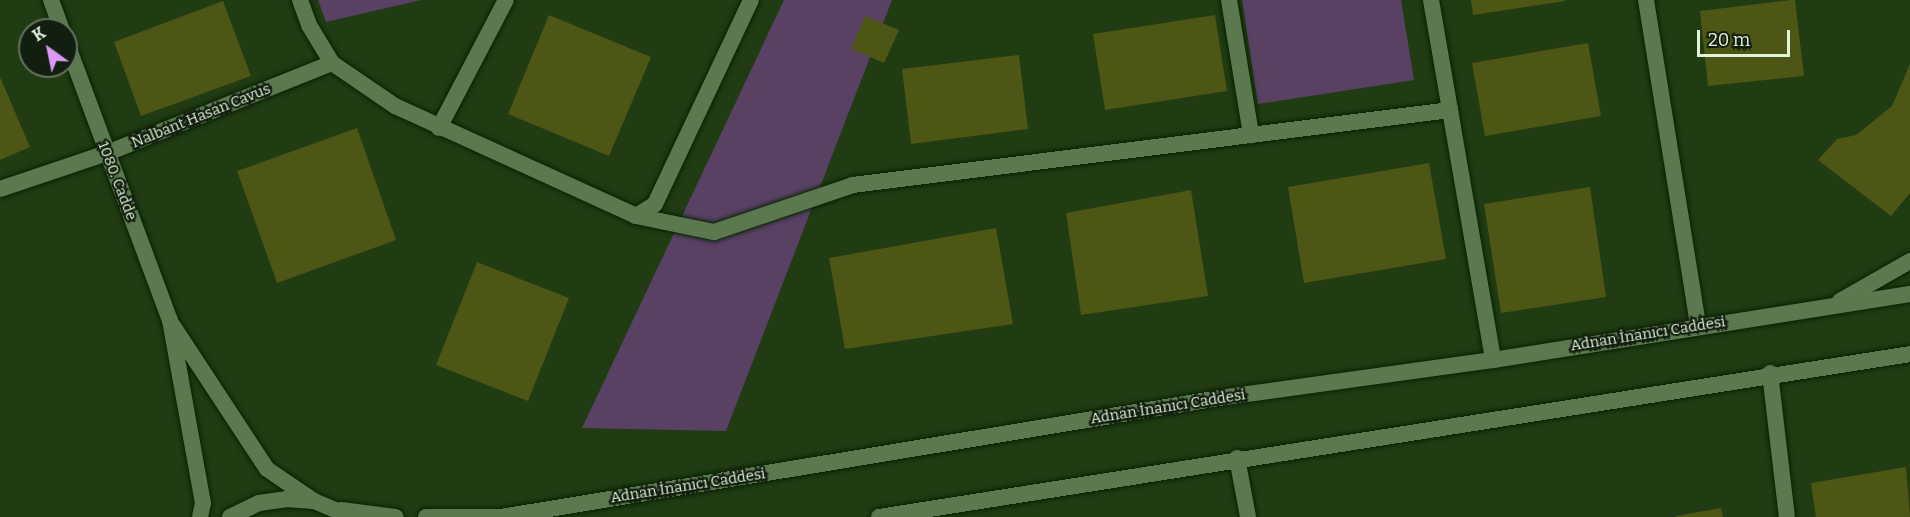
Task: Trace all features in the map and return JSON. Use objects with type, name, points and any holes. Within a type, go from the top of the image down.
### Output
[{"type":"street","points":[[51,0],[58,18]]},
{"type":"street","points":[[300,0],[309,25],[332,63],[395,106],[636,216],[714,232],[853,185],[1450,110]]},
{"type":"street","points":[[439,128],[507,0]]},
{"type":"street","points":[[636,216],[655,204],[751,0]]},
{"type":"street","points":[[1229,0],[1251,135]]},
{"type":"street","points":[[1431,0],[1492,360]]},
{"type":"street","points":[[1646,0],[1698,325]]},
{"type":"street","name":"Nalbant Hasan Cavus","points":[[0,189],[107,153],[332,63]]},
{"type":"street","name":"1080. Cadde","points":[[78,74],[170,320],[203,503],[200,517]]},
{"type":"street","points":[[1832,306],[1910,261]]},
{"type":"street","name":"Adnan İnanıcı Caddesi","points":[[426,517],[501,517],[1226,397],[1492,360],[1698,325],[1910,294]]},
{"type":"street","name":"1080. Cadde","points":[[170,320],[267,469],[314,501]]},
{"type":"street","points":[[879,517],[1770,373],[1910,354]]},
{"type":"street","points":[[1864,360],[1910,364]]},
{"type":"street","points":[[1770,373],[1787,517]]},
{"type":"street","points":[[1237,458],[1248,517]]},
{"type":"street","points":[[230,517],[259,503],[286,499],[314,501],[346,513],[396,517]]},
{"type":"shaded area","points":[[318,0],[421,0],[326,22]]},
{"type":"shaded area","points":[[784,0],[892,0],[726,431],[582,428]]},
{"type":"shaded area","points":[[1242,0],[1401,0],[1414,80],[1258,104]]},
{"type":"building","points":[[1471,0],[1565,0],[1565,1],[1473,15]]},
{"type":"building","points":[[1795,0],[1804,76],[1708,86],[1700,11]]},
{"type":"building","points":[[223,1],[251,76],[141,116],[114,42]]},
{"type":"building","points":[[549,15],[651,57],[609,156],[508,114]]},
{"type":"building","points":[[1215,15],[1227,91],[1105,110],[1093,34]]},
{"type":"building","points":[[865,16],[899,30],[884,63],[851,49]]},
{"type":"building","points":[[1588,43],[1601,116],[1485,136],[1472,63]]},
{"type":"building","points":[[1019,55],[1028,129],[911,144],[902,69]]},
{"type":"building","points":[[1910,64],[1910,193],[1891,216],[1818,160],[1837,139],[1856,135],[1892,106]]},
{"type":"building","points":[[0,77],[30,147],[0,160]]},
{"type":"building","points":[[357,128],[396,240],[277,283],[237,171]]},
{"type":"building","points":[[1429,163],[1446,259],[1304,283],[1288,187]]},
{"type":"building","points":[[1590,187],[1606,297],[1501,313],[1484,204]]},
{"type":"building","points":[[1191,190],[1208,296],[1081,315],[1066,213]]},
{"type":"building","points":[[996,228],[1013,324],[845,349],[829,258]]},
{"type":"building","points":[[477,262],[569,298],[528,401],[436,365]]},
{"type":"building","points":[[1906,467],[1910,517],[1816,517],[1811,483]]},
{"type":"building","points":[[1721,508],[1723,517],[1676,517],[1676,516]]}]
